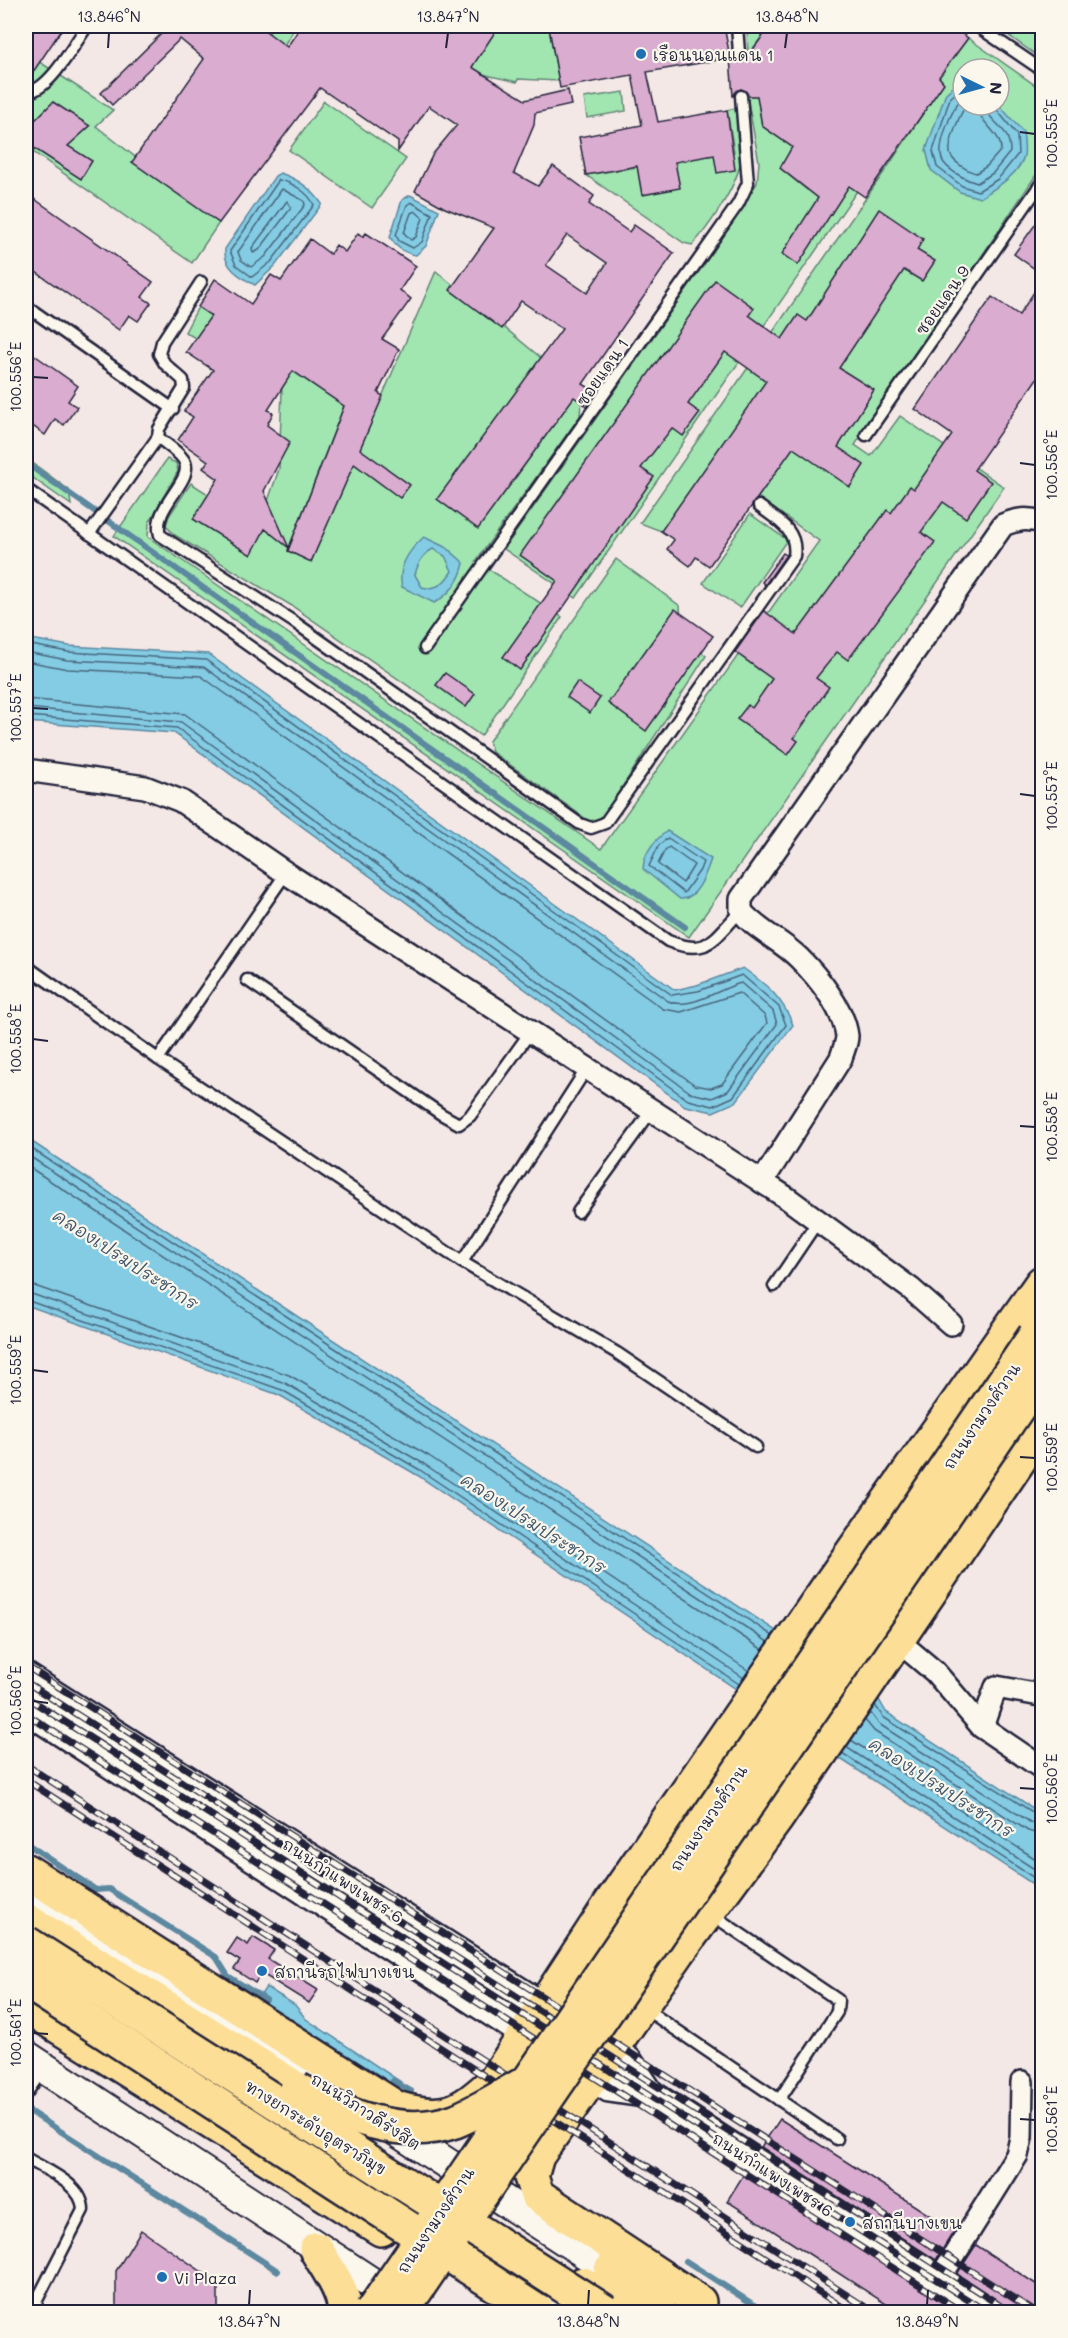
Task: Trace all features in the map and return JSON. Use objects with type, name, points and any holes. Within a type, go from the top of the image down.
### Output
[{"type":"main road","points":[[26,1871],[396,2108],[423,2116],[448,2114],[473,2102],[495,2081],[611,1903],[828,1587],[1042,1283]]},
{"type":"main road","name":"ถนนงามวงศ์วาน","points":[[372,2313],[1039,1329]]},
{"type":"main road","name":"ถนนงามวงศ์วาน","points":[[401,2313],[1042,1372]]},
{"type":"main road","points":[[707,2307],[537,2195],[531,2177],[537,2156],[679,1951],[776,1819],[1042,1426]]},
{"type":"main road","name":"ถนนวิภาวดีรังสิต","points":[[26,1890],[610,2271],[707,2307]]},
{"type":"main road","points":[[611,1903],[597,1939],[600,1953],[637,1979],[643,1979],[653,1976],[679,1951]]},
{"type":"main road","points":[[26,1921],[331,2109],[370,2123],[418,2127],[453,2121],[528,2082]]},
{"type":"main road","name":"ถนนวิภาวดีรังสิต","points":[[26,1921],[509,2238],[629,2313]]},
{"type":"main road","name":"ทางยกระดับอุตราภิมุข","points":[[26,1943],[605,2313]]},
{"type":"main road","name":"ทางยกระดับอุตราภิมุข","points":[[26,1981],[538,2313]]},
{"type":"main road","points":[[26,2006],[511,2313]]},
{"type":"main road","points":[[35,2062],[316,2249],[418,2313]]},
{"type":"main road","points":[[316,2249],[339,2289],[345,2305],[344,2313]]},
{"type":"main road","points":[[610,2271],[659,2313]]},
{"type":"street","points":[[762,1182],[841,1058],[847,1038],[843,1019],[823,987],[798,957],[748,920],[741,911],[741,899],[1003,525],[1016,520],[1030,519],[1042,522]]},
{"type":"street","points":[[26,770],[145,787],[181,801],[286,873],[762,1182],[911,1289],[951,1324]]},
{"type":"street","points":[[897,1640],[935,1672],[982,1727],[1042,1768]]},
{"type":"street","name":"ถนนกำแพงเพชร 6","points":[[26,1677],[534,2020],[592,2076],[609,2088],[650,2094]]},
{"type":"street","points":[[982,1727],[996,1687],[1040,1695],[1042,1693]]},
{"type":"street","name":"ถนนกำแพงเพชร 6","points":[[26,1709],[534,2020],[610,2050],[628,2061],[650,2094],[987,2313]]},
{"type":"street","points":[[938,2281],[1017,2155],[1021,2138],[1022,2082]]},
{"type":"lane","points":[[26,88],[31,91],[37,90],[50,78],[87,26]]},
{"type":"lane","points":[[737,26],[739,53]]},
{"type":"lane","points":[[977,26],[1042,70]]},
{"type":"lane","name":"ซอยแดน 1","points":[[425,648],[738,204],[748,183],[741,96]]},
{"type":"lane","name":"ซอยแดน 9","points":[[866,435],[1042,182]]},
{"type":"lane","points":[[89,534],[158,437],[159,429],[173,410],[184,388],[183,380],[165,364],[159,354],[162,342],[201,282]]},
{"type":"lane","points":[[26,306],[173,410]]},
{"type":"lane","points":[[158,437],[182,457],[187,466],[185,476],[162,509],[157,526],[160,536],[294,622],[580,824],[591,828],[605,823],[795,556],[795,538],[786,527],[759,506]]},
{"type":"lane","points":[[26,489],[668,941],[688,949],[696,949],[707,944],[741,911]]},
{"type":"lane","points":[[158,1059],[286,873]]},
{"type":"lane","points":[[26,966],[158,1059],[462,1262],[617,1353],[756,1447]]},
{"type":"lane","points":[[247,980],[441,1114],[459,1124],[470,1116],[531,1031]]},
{"type":"lane","points":[[462,1262],[587,1068]]},
{"type":"lane","points":[[579,1212],[652,1110]]},
{"type":"lane","points":[[774,1286],[818,1221]]},
{"type":"lane","points":[[708,1912],[838,2000],[837,2012],[779,2100]]},
{"type":"lane","points":[[641,2006],[837,2139]]},
{"type":"lane","points":[[26,2094],[35,2062]]},
{"type":"lane","points":[[26,2158],[78,2192],[83,2201],[83,2210],[37,2300],[35,2313]]},
{"type":"green space","points":[[273,26],[296,26],[279,53],[263,43]]},
{"type":"green space","points":[[495,26],[562,26],[549,28],[559,81],[518,79],[517,82],[469,71],[497,27]]},
{"type":"green space","points":[[747,26],[770,26],[748,55]]},
{"type":"green space","points":[[995,26],[1042,26],[1042,59]]},
{"type":"green space","points":[[968,38],[995,57],[954,57]]},
{"type":"green space","points":[[26,53],[113,110],[96,126],[219,223],[192,263],[26,147]]},
{"type":"green space","points":[[951,61],[951,117],[1011,117],[1011,68],[1042,90],[1042,166],[855,445],[871,456],[900,416],[1004,487],[689,937],[114,536],[167,459],[176,463],[178,471],[149,523],[148,537],[601,849],[819,541],[758,497],[661,531],[640,523],[891,162],[943,83],[939,77]]},
{"type":"green space","points":[[624,92],[626,111],[587,118],[584,98]]},
{"type":"green space","points":[[757,95],[762,126],[792,147],[780,168],[807,190],[824,169],[857,191],[576,598],[504,549],[712,253],[757,183],[759,162],[747,96]]},
{"type":"green space","points":[[324,101],[406,159],[372,208],[289,150]]},
{"type":"green space","points":[[735,108],[740,136],[740,164],[733,184],[720,207],[692,245],[684,243],[586,175],[734,152],[727,110]]},
{"type":"green space","points":[[436,271],[540,357],[581,403],[580,416],[476,561],[562,617],[481,736],[292,606],[173,534],[166,525],[169,516],[191,483],[259,527],[279,469],[282,390],[185,332],[198,307],[344,406],[288,550],[311,562]]},
{"type":"green space","points":[[26,458],[69,490],[71,505],[26,473]]},
{"type":"green space","points":[[750,514],[787,540],[740,608],[703,583]]},
{"type":"green space","points":[[616,559],[680,606],[682,636],[706,656],[607,811],[598,821],[589,821],[492,752],[489,741]]},
{"type":"water","points":[[951,89],[951,117],[1010,117],[1023,132],[1024,156],[1021,163],[1006,180],[980,198],[960,192],[931,170],[926,150],[946,93]]},
{"type":"water","points":[[280,173],[304,185],[322,204],[275,266],[255,285],[238,275],[230,266],[225,249],[275,176]]},
{"type":"water","points":[[410,195],[439,210],[426,246],[416,255],[400,249],[390,237],[402,200]]},
{"type":"water","points":[[424,537],[447,548],[464,563],[454,587],[434,603],[402,587],[403,566],[409,553]],"holes":[[[433,549],[445,556],[452,571],[436,587],[422,587],[415,575],[423,557]]]},
{"type":"water","points":[[26,638],[69,646],[208,654],[675,990],[697,985],[743,968],[779,999],[793,1025],[736,1102],[713,1112],[685,1106],[174,733],[26,722]]},
{"type":"water","points":[[667,831],[711,859],[700,885],[691,896],[686,898],[680,899],[643,869],[650,847]]},
{"type":"water","name":"คลองเปรมประชากร","points":[[26,1138],[878,1698],[886,1712],[1042,1814],[1042,1890],[839,1758],[417,1475],[279,1395],[26,1305]]},
{"type":"water","points":[[266,1987],[295,2005],[306,2019],[401,2082],[398,2088],[257,2001]]},
{"type":"building","points":[[26,26],[64,26],[27,81],[26,81]]},
{"type":"building","points":[[164,26],[259,26],[287,47],[301,26],[499,26],[472,67],[525,100],[568,90],[571,105],[535,113],[534,125],[514,173],[538,186],[553,166],[594,196],[589,204],[629,232],[634,225],[674,253],[583,384],[594,391],[585,405],[574,397],[478,529],[437,499],[562,329],[521,301],[502,329],[450,290],[494,228],[445,208],[415,191],[433,154],[457,125],[429,106],[398,151],[398,142],[320,88],[219,223],[132,162],[204,59],[180,39],[112,105],[101,93],[167,28]],"holes":[[[567,235],[607,263],[587,293],[546,265]]]},
{"type":"building","points":[[562,26],[724,26],[730,57],[729,51],[739,60],[749,55],[770,26],[950,26],[968,38],[954,57],[951,57],[951,61],[939,77],[944,83],[865,197],[849,186],[798,265],[782,254],[818,198],[780,168],[792,147],[762,126],[757,96],[749,96],[741,89],[733,96],[730,58],[647,72],[658,122],[727,110],[735,170],[717,173],[714,155],[675,162],[680,188],[642,195],[637,166],[586,175],[579,137],[642,125],[632,75],[560,88],[549,28]]},
{"type":"building","points":[[53,102],[90,126],[68,146],[92,161],[81,179],[26,143],[26,115],[35,120]]},
{"type":"building","points":[[26,193],[153,282],[142,297],[151,303],[138,321],[129,315],[119,330],[26,265]]},
{"type":"building","points":[[879,209],[923,239],[917,250],[935,261],[922,281],[904,270],[839,368],[874,390],[838,447],[864,465],[850,487],[793,448],[709,566],[696,557],[690,566],[667,549],[674,540],[661,531],[766,381],[725,352],[688,404],[700,413],[683,436],[672,428],[641,468],[654,477],[520,670],[503,657],[557,581],[520,555],[715,280],[754,308],[749,315],[782,339],[798,315],[807,321]]},
{"type":"building","points":[[1042,215],[1042,274],[1014,254]]},
{"type":"building","points":[[358,233],[363,237],[366,233],[416,266],[400,290],[411,299],[382,339],[399,349],[378,393],[383,396],[360,449],[410,485],[400,498],[354,464],[311,562],[288,551],[289,548],[265,529],[251,555],[193,519],[218,479],[203,468],[208,461],[178,440],[193,417],[184,411],[213,370],[186,352],[211,316],[198,307],[215,279],[251,304],[271,275],[281,281],[310,239],[330,254],[336,245],[345,252]],"holes":[[[293,371],[344,406],[289,548],[264,491],[290,442],[267,425],[273,413],[268,410]]]},
{"type":"building","points":[[1042,280],[1042,371],[974,470],[991,482],[966,518],[943,502],[921,532],[935,542],[848,660],[837,652],[816,678],[829,687],[794,738],[798,741],[788,755],[737,719],[748,705],[752,708],[772,679],[735,652],[764,611],[796,634],[887,510],[891,513],[910,486],[914,489],[952,435],[915,409],[992,297],[1019,315]]},
{"type":"building","points":[[26,349],[78,386],[68,401],[77,407],[64,425],[55,419],[45,435],[26,421]]},
{"type":"building","points":[[783,553],[786,555],[765,585],[762,582]]},
{"type":"building","points":[[675,609],[713,636],[646,731],[608,703]]},
{"type":"building","points":[[445,673],[475,694],[466,707],[436,685]]},
{"type":"building","points":[[577,682],[600,698],[590,713],[567,697]]},
{"type":"building","name":"สถานีรถไฟบางเขน","points":[[253,1937],[274,1950],[268,1959],[318,1990],[309,2003],[261,1973],[255,1983],[234,1969],[240,1961],[227,1953],[237,1938],[248,1945]]},
{"type":"building","points":[[780,2119],[954,2231],[936,2260],[761,2147]]},
{"type":"building","points":[[744,2174],[959,2313],[900,2313],[727,2201]]},
{"type":"building","name":"Vi Plaza","points":[[141,2230],[218,2283],[218,2313],[116,2313],[116,2271]]},
{"type":"building","points":[[976,2245],[1042,2288],[1042,2313],[1003,2313],[996,2299],[957,2274]]},
{"type":"waterway","points":[[26,463],[685,927]]},
{"type":"waterway","points":[[26,1843],[96,1890],[109,1889],[216,1957],[228,1976],[266,2000]]},
{"type":"waterway","points":[[393,2081],[411,2091]]},
{"type":"waterway","points":[[26,2109],[278,2271]]},
{"type":"waterway","points":[[686,2261],[765,2312]]},
{"type":"railway","points":[[26,1666],[1035,2312]]},
{"type":"railway","points":[[26,1682],[1010,2312]]},
{"type":"railway","points":[[26,1697],[987,2312]]},
{"type":"railway","points":[[26,1714],[962,2312]]},
{"type":"railway","points":[[26,1765],[873,2312]]},
{"type":"railway","points":[[26,1780],[850,2312]]},
{"type":"place","name":"เรือนนอนแดน 1","points":[[641,54]]},
{"type":"place","name":"สถานีรถไฟบางเขน","points":[[262,1971]]},
{"type":"place","name":"สถานีบางเขน","points":[[850,2222]]},
{"type":"place","name":"Vi Plaza","points":[[162,2277]]}]
